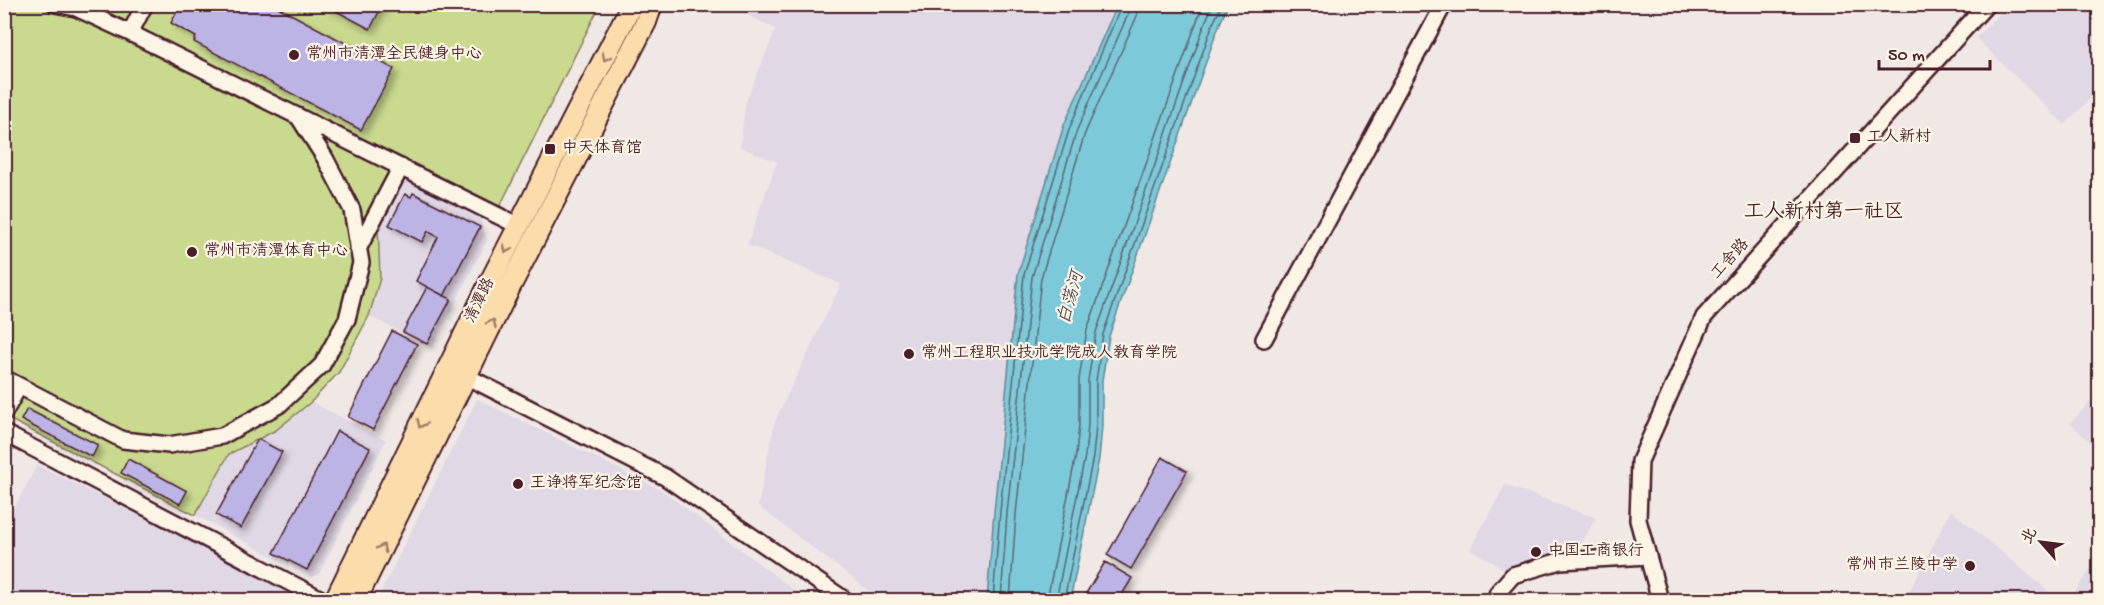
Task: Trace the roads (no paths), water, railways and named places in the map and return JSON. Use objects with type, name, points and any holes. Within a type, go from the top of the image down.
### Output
[{"type":"main road","name":"清潭路","points":[[356,600],[519,226],[632,4]]},
{"type":"main road","name":"清潭路","points":[[335,600],[457,372],[510,286],[646,22],[652,4]]},
{"type":"street","points":[[55,4],[76,8],[130,33],[519,226]]},
{"type":"street","points":[[130,33],[145,4]]},
{"type":"street","points":[[1264,339],[1444,4]]},
{"type":"street","name":"工舍路","points":[[1660,600],[1638,520],[1640,461],[1704,317],[1987,4]]},
{"type":"street","points":[[4,378],[123,440],[169,445],[222,436],[279,405],[322,365],[347,319],[361,262],[352,210],[325,158],[298,116]]},
{"type":"street","points":[[358,249],[400,167]]},
{"type":"street","points":[[457,372],[665,477],[845,600]]},
{"type":"street","points":[[4,413],[19,386]]},
{"type":"street","points":[[4,433],[324,600]]},
{"type":"street","points":[[1495,600],[1498,592],[1513,575],[1560,561],[1648,556]]},
{"type":"water","name":"白荡河","points":[[1117,5],[1228,5],[1109,336],[1102,381],[1099,459],[1070,600],[987,600],[1018,274],[1064,125]]},
{"type":"place","name":"常州市清潭全民健身中心","points":[[294,55]]},
{"type":"place","name":"工人新村","points":[[1855,138]]},
{"type":"place","name":"中天体育馆","points":[[550,149]]},
{"type":"place","name":"常州市清潭体育中心","points":[[192,252]]},
{"type":"place","name":"常州工程职业技术学院成人教育学院","points":[[909,354]]},
{"type":"place","name":"王诤将军纪念馆","points":[[518,484]]},
{"type":"place","name":"中国工商银行","points":[[1536,552]]},
{"type":"place","name":"常州市兰陵中学","points":[[1970,566]]},
{"type":"district","name":"工人新村第一社区","points":[[1824,213]]}]
